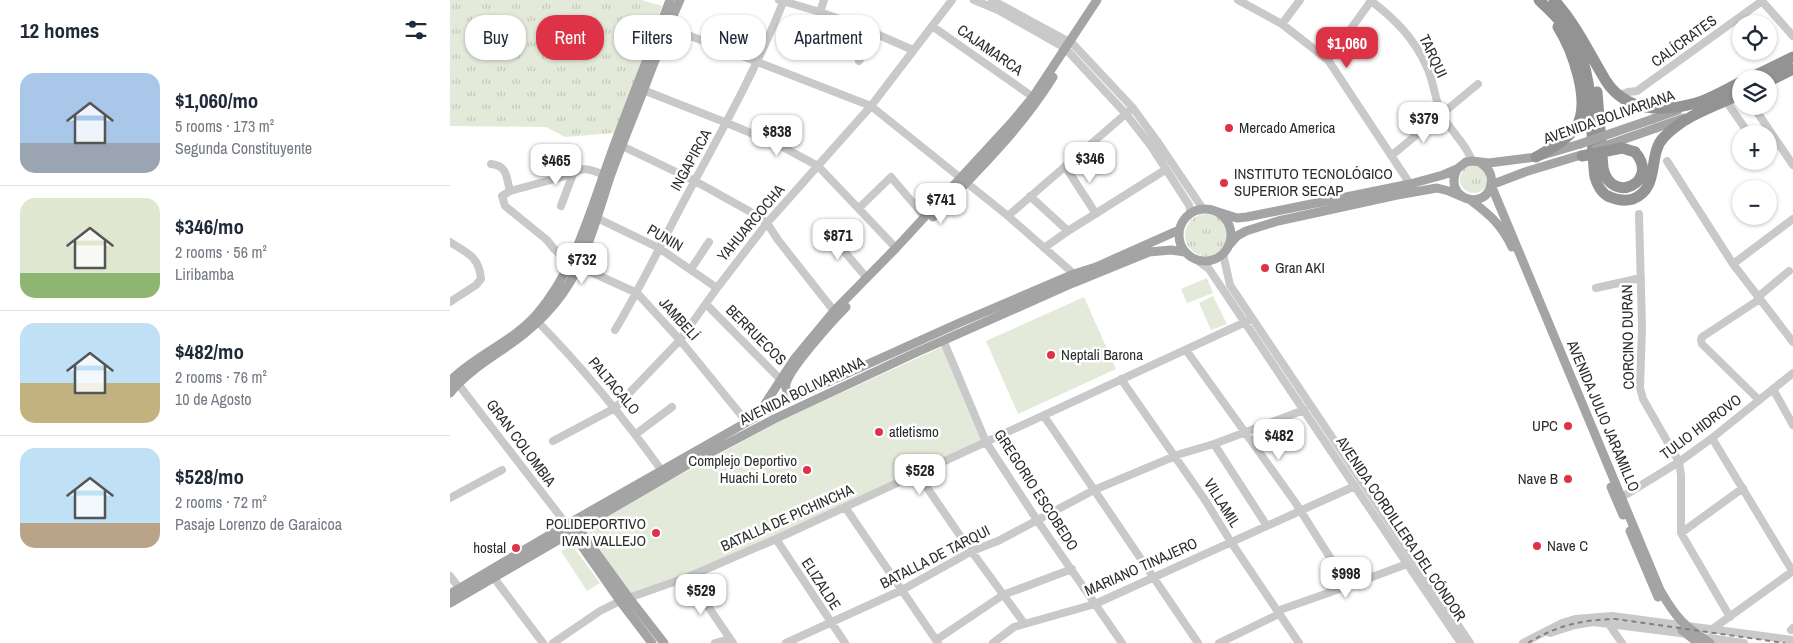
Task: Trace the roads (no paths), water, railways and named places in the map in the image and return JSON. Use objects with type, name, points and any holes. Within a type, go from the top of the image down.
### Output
[{"type":"highway","points":[[1539,0],[1566,29],[1578,49],[1590,92],[1596,183],[1607,196],[1614,199],[1629,200],[1642,194],[1650,182],[1656,152],[1661,140],[1670,131],[1693,115]]},
{"type":"highway","points":[[1536,157],[1561,143],[1576,127],[1581,115],[1582,96],[1575,66],[1562,34],[1539,0]]},
{"type":"highway","points":[[1554,0],[1576,28],[1606,82],[1618,96],[1636,106],[1645,108],[1668,108],[1697,103]]},
{"type":"highway","points":[[1579,156],[1622,148],[1635,152],[1642,168],[1639,180],[1635,185],[1621,188],[1612,184],[1604,174],[1603,168],[1597,96],[1590,53]]},
{"type":"highway","points":[[1766,70],[1793,57]]},
{"type":"highway","points":[[1777,77],[1793,69]]},
{"type":"highway","name":"AVENIDA BOLIVARIANA","points":[[1697,103],[1732,86]]},
{"type":"highway","name":"AVENIDA BOLIVARIANA","points":[[1693,115],[1732,98]]},
{"type":"main road","points":[[454,381],[523,335],[550,311],[565,290],[670,0]]},
{"type":"main road","points":[[673,15],[680,0]]},
{"type":"main road","points":[[794,397],[787,391],[784,381],[795,358],[834,311],[866,277],[1021,123],[1037,102],[1097,0]]},
{"type":"main road","points":[[758,415],[842,311],[963,181],[1013,121],[1103,0]]},
{"type":"main road","points":[[450,393],[454,381],[472,361],[530,321],[574,265],[597,218],[607,176],[622,146],[655,60]]},
{"type":"main road","name":"AVENIDA BOLIVARIANA","points":[[1466,198],[1481,198],[1491,185],[1525,172],[1579,156],[1697,103]]},
{"type":"main road","name":"AVENIDA BOLIVARIANA","points":[[1472,161],[1481,163],[1536,157],[1654,123],[1693,115]]},
{"type":"main road","points":[[1185,252],[1181,245],[1180,230],[1184,220],[1191,213],[1204,209],[1237,218],[1247,217],[1410,184],[1443,175],[1457,169],[1466,162],[1472,161]]},
{"type":"main road","points":[[1481,163],[1490,172],[1491,185]]},
{"type":"main road","points":[[1457,169],[1454,175],[1455,187],[1466,198]]},
{"type":"main road","name":"AVENIDA JULIO JARAMILLO","points":[[1491,185],[1660,590],[1686,634],[1710,643]]},
{"type":"main road","points":[[1198,260],[1211,261],[1223,254],[1237,236],[1246,231],[1270,224],[1397,195],[1437,188],[1466,198]]},
{"type":"main road","name":"AVENIDA JULIO JARAMILLO","points":[[1466,198],[1502,228],[1511,245],[1652,586],[1660,601],[1680,624],[1700,640]]},
{"type":"main road","points":[[1215,211],[1226,219],[1229,225],[1231,231],[1230,244]]},
{"type":"main road","name":"AVENIDA BOLIVARIANA","points":[[450,603],[494,578],[662,471],[746,421],[794,397],[960,323],[1180,230]]},
{"type":"main road","name":"AVENIDA BOLIVARIANA","points":[[450,594],[774,419],[1073,284],[1149,252],[1171,250],[1185,252],[1198,260]]},
{"type":"main road","points":[[573,527],[652,643]]},
{"type":"main road","points":[[624,600],[664,643]]},
{"type":"street","points":[[820,12],[824,0]]},
{"type":"street","name":"YAHUARCOCHA","points":[[553,441],[615,408],[680,340],[717,288],[767,224],[871,106],[952,0]]},
{"type":"street","points":[[974,0],[1069,46]]},
{"type":"street","points":[[992,0],[1069,46],[1158,142],[1204,209]]},
{"type":"street","points":[[1238,0],[1282,24],[1328,60],[1410,184]]},
{"type":"street","points":[[1282,24],[1300,0]]},
{"type":"street","points":[[1328,60],[1370,0]]},
{"type":"street","name":"TARQUI","points":[[1370,0],[1390,14],[1406,32],[1427,67],[1442,115],[1469,152],[1472,161]]},
{"type":"street","points":[[782,1],[828,15]]},
{"type":"street","name":"INGAPIRCA","points":[[615,330],[637,293],[659,248],[727,123],[757,62],[782,1]]},
{"type":"street","points":[[1762,1],[1793,36]]},
{"type":"street","name":"CALÍCRATES","points":[[1618,96],[1637,91],[1762,1]]},
{"type":"street","name":"CAJAMARCA","points":[[932,26],[1033,96]]},
{"type":"street","points":[[880,35],[913,50]]},
{"type":"street","points":[[691,36],[871,106],[1008,216],[1074,274]]},
{"type":"street","points":[[1391,156],[1478,84]]},
{"type":"street","points":[[644,90],[779,145],[818,166],[896,248]]},
{"type":"street","points":[[1726,101],[1743,125]]},
{"type":"street","points":[[1008,216],[1129,111]]},
{"type":"street","points":[[1129,111],[1189,205],[1191,213]]},
{"type":"street","points":[[1759,115],[1793,166]]},
{"type":"street","points":[[622,146],[749,211],[767,224],[834,311]]},
{"type":"street","points":[[1667,161],[1733,264],[1793,342]]},
{"type":"street","points":[[492,164],[500,165],[504,169],[510,191],[573,174]]},
{"type":"street","points":[[1065,166],[1096,214]]},
{"type":"street","points":[[561,206],[573,174],[577,170],[584,168],[607,176]]},
{"type":"street","points":[[1044,248],[1166,170]]},
{"type":"street","points":[[859,208],[891,177],[925,217]]},
{"type":"street","name":"JAMBELÍ","points":[[510,191],[502,196],[504,206],[547,240],[554,249],[574,265],[637,293],[680,340],[746,421]]},
{"type":"street","points":[[1030,196],[1068,231]]},
{"type":"street","name":"CORCINO DURAN","points":[[1639,214],[1641,278],[1640,388],[1643,399],[1679,462],[1681,476],[1681,533]]},
{"type":"street","name":"PUNIN","points":[[597,218],[659,248],[717,288]]},
{"type":"street","points":[[1733,264],[1793,218]]},
{"type":"street","points":[[826,230],[866,277]]},
{"type":"street","points":[[450,242],[473,257],[479,266],[481,279],[476,285],[450,302]]},
{"type":"street","points":[[691,269],[710,242]]},
{"type":"street","name":"AVENIDA CORDILLERA DEL CÓNDOR","points":[[1223,254],[1230,285],[1248,321],[1368,508],[1461,643]]},
{"type":"street","name":"AVENIDA CORDILLERA DEL CÓNDOR","points":[[1198,260],[1209,269],[1248,321],[1470,643]]},
{"type":"street","points":[[1759,400],[1702,344],[1701,340],[1702,337],[1759,298],[1789,271]]},
{"type":"street","points":[[1596,288],[1641,278]]},
{"type":"street","name":"BERRUECOS","points":[[706,304],[784,381]]},
{"type":"street","name":"BATALLA DE PICHINCHA","points":[[553,643],[600,611],[624,600],[688,577],[776,539],[1044,416],[1121,378],[1248,321]]},
{"type":"street","name":"PALTACALO","points":[[538,322],[578,364],[615,408],[662,471]]},
{"type":"street","name":"GREGORIO ESCOBEDO","points":[[944,342],[986,442],[1122,643]]},
{"type":"street","points":[[1186,350],[1300,511],[1348,586]]},
{"type":"street","name":"TULIO HIDROVO","points":[[1622,497],[1679,462],[1793,373]]},
{"type":"street","name":"VILLAMIL","points":[[1121,378],[1176,456],[1299,643]]},
{"type":"street","name":"GRAN COLOMBIA","points":[[454,381],[573,527]]},
{"type":"street","points":[[1773,389],[1793,424]]},
{"type":"street","points":[[636,434],[672,407]]},
{"type":"street","points":[[1176,456],[1214,444],[1304,410]]},
{"type":"street","points":[[1044,416],[1198,643]]},
{"type":"street","points":[[1700,640],[1793,571],[1712,438]]},
{"type":"street","points":[[1214,444],[1267,526]]},
{"type":"street","name":"BATALLA DE TARQUI","points":[[786,643],[902,590],[972,551],[998,541],[1094,490],[1176,456]]},
{"type":"street","points":[[450,498],[502,470]]},
{"type":"street","points":[[917,473],[1024,623]]},
{"type":"street","name":"MARIANO TINAJERO","points":[[993,643],[1014,627],[1095,604],[1355,486]]},
{"type":"street","points":[[1730,617],[1681,533],[1743,488]]},
{"type":"street","points":[[845,507],[937,642],[1003,595],[1072,569]]},
{"type":"street","name":"ELIZALDE","points":[[776,539],[845,643]]},
{"type":"street","points":[[1219,643],[1278,612],[1407,564]]},
{"type":"street","points":[[450,576],[460,589]]},
{"type":"street","points":[[688,577],[732,641],[714,643]]},
{"type":"street","points":[[494,578],[543,643]]},
{"type":"street","points":[[1524,643],[1562,623],[1612,616],[1793,640]]},
{"type":"street","points":[[1533,643],[1543,636],[1574,625],[1594,622],[1686,634]]},
{"type":"street","points":[[1608,623],[1622,643]]},
{"type":"street","points":[[1700,640],[1744,643]]},
{"type":"railway","points":[[1528,643],[1549,632],[1580,622],[1615,619],[1785,643]]},
{"type":"place","name":"Mercado America","points":[[1229,128]]},
{"type":"place","name":"INSTITUTO TECNOLÓGICO SUPERIOR SECAP","points":[[1224,183]]},
{"type":"place","name":"Gran AKI","points":[[1265,268]]},
{"type":"place","name":"Neptali Barona","points":[[1051,355]]},
{"type":"place","name":"UPC","points":[[1568,426]]},
{"type":"place","name":"atletismo","points":[[879,432]]},
{"type":"place","name":"Complejo Deportivo Huachi Loreto","points":[[807,470]]},
{"type":"place","name":"Nave B","points":[[1568,479]]},
{"type":"place","name":"POLIDEPORTIVO IVAN VALLEJO","points":[[656,533]]},
{"type":"place","name":"Nave C","points":[[1537,546]]},
{"type":"place","name":"hostal","points":[[516,548]]}]
